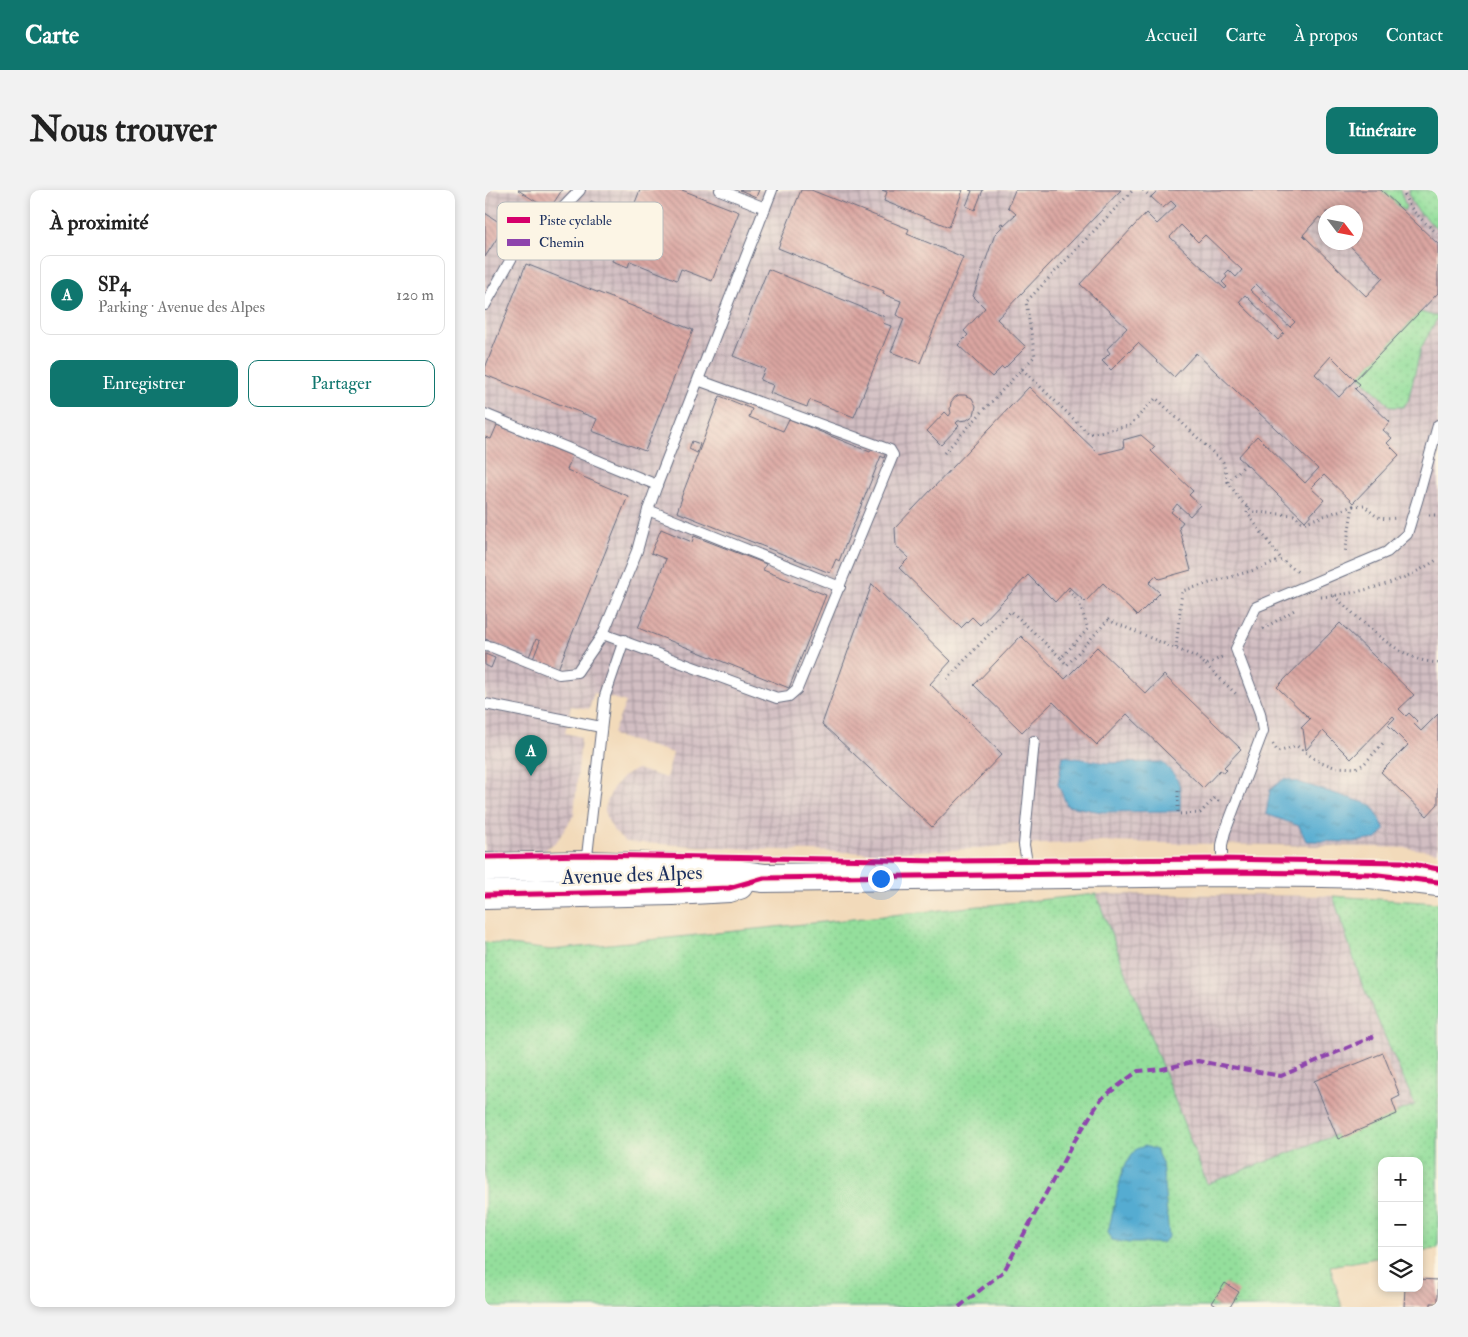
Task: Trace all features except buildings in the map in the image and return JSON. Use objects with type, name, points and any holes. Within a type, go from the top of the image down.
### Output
[{"type":"main road","name":"Avenue des Alpes","points":[[485,867],[581,875],[686,868],[764,878],[1221,872],[1370,874],[1438,882]]},
{"type":"main road","name":"Avenue des Alpes","points":[[485,894],[630,892],[729,888],[764,878]]},
{"type":"lane","points":[[568,202],[580,190]]},
{"type":"lane","points":[[720,190],[765,208]]},
{"type":"lane","points":[[485,646],[492,647],[559,674],[577,672],[603,634],[637,552],[657,485],[772,190]]},
{"type":"lane","points":[[485,306],[511,260]]},
{"type":"lane","points":[[603,634],[625,640],[777,698],[789,696],[797,689],[893,454],[890,450],[698,380]]},
{"type":"lane","points":[[485,414],[657,485]]},
{"type":"lane","points":[[1221,872],[1225,832],[1263,731],[1260,713],[1236,649],[1256,607],[1387,552],[1407,534],[1438,425]]},
{"type":"lane","points":[[648,510],[839,587]]},
{"type":"lane","points":[[545,883],[581,875],[605,696],[625,640]]},
{"type":"lane","points":[[485,704],[601,727]]},
{"type":"lane","points":[[1029,875],[1024,845],[1034,741]]},
{"type":"path","points":[[944,453],[1035,356],[1025,302],[1133,190]]},
{"type":"path","points":[[1143,190],[1152,198]]},
{"type":"path","points":[[1404,190],[1404,195],[1412,210],[1438,234]]},
{"type":"path","points":[[1023,369],[1089,434],[1129,426],[1156,398],[1223,462],[1228,482],[1236,495],[1253,512],[1293,515],[1303,524],[1353,506],[1364,505],[1376,517],[1383,520],[1438,515]]},
{"type":"path","points":[[1228,482],[1246,464]]},
{"type":"path","points":[[1342,571],[1353,506]]},
{"type":"path","points":[[1247,507],[1247,513],[1282,560],[1303,577],[1307,586]]},
{"type":"path","points":[[1176,648],[1182,590],[1251,571],[1282,560]]},
{"type":"path","points":[[947,679],[1011,611],[1061,658],[1088,630],[1079,602],[1068,589]]},
{"type":"path","points":[[1334,596],[1398,649],[1417,659],[1438,662]]},
{"type":"path","points":[[1206,665],[1238,697]]},
{"type":"path","points":[[1263,728],[1278,752],[1297,746],[1316,760],[1334,767],[1356,768],[1364,764],[1385,740]]},
{"type":"shaded area","points":[[485,190],[1438,190],[1438,852],[1408,848],[1376,847],[1102,842],[872,853],[626,842],[614,831],[606,817],[605,809],[613,788],[624,776],[637,769],[666,778],[673,753],[615,736],[613,733],[626,702],[594,693],[589,709],[571,706],[565,733],[581,737],[574,815],[557,841],[545,850],[485,852]]},
{"type":"shaded area","points":[[1096,894],[1333,896],[1362,984],[1415,1105],[1207,1184]]},
{"type":"green space","points":[[1381,190],[1400,190],[1406,207],[1404,211]]},
{"type":"green space","points":[[1409,190],[1438,190],[1438,229],[1415,207]]},
{"type":"green space","points":[[1420,312],[1438,317],[1421,348],[1408,401],[1403,407],[1391,407],[1359,376]]},
{"type":"green space","points":[[1096,894],[1207,1184],[1415,1105],[1362,984],[1333,896],[1438,903],[1438,1248],[1423,1250],[1423,1157],[1378,1157],[1378,1258],[1330,1266],[1342,1307],[485,1307],[485,942],[551,950]]},
{"type":"water","points":[[1063,756],[1107,763],[1162,762],[1179,784],[1180,811],[1102,812],[1067,806],[1058,784]]},
{"type":"water","points":[[1285,778],[1372,805],[1385,829],[1377,839],[1353,842],[1306,841],[1299,826],[1266,814],[1270,790]]},
{"type":"water","points":[[1145,1146],[1156,1150],[1162,1163],[1169,1237],[1162,1243],[1129,1243],[1112,1240],[1108,1232],[1123,1169],[1136,1149]]},
{"type":"marked path","points":[[959,1307],[1004,1271],[1072,1145],[1101,1099],[1138,1071],[1162,1069],[1198,1061],[1281,1076],[1377,1035]]},
{"type":"cycle path","points":[[485,857],[587,855],[941,861],[1222,859],[1402,862],[1438,869]]},
{"type":"cycle path","points":[[485,895],[729,888],[764,878],[1222,872],[1370,874],[1438,882]]},
{"type":"place","name":"SP4","points":[[531,776]]}]
